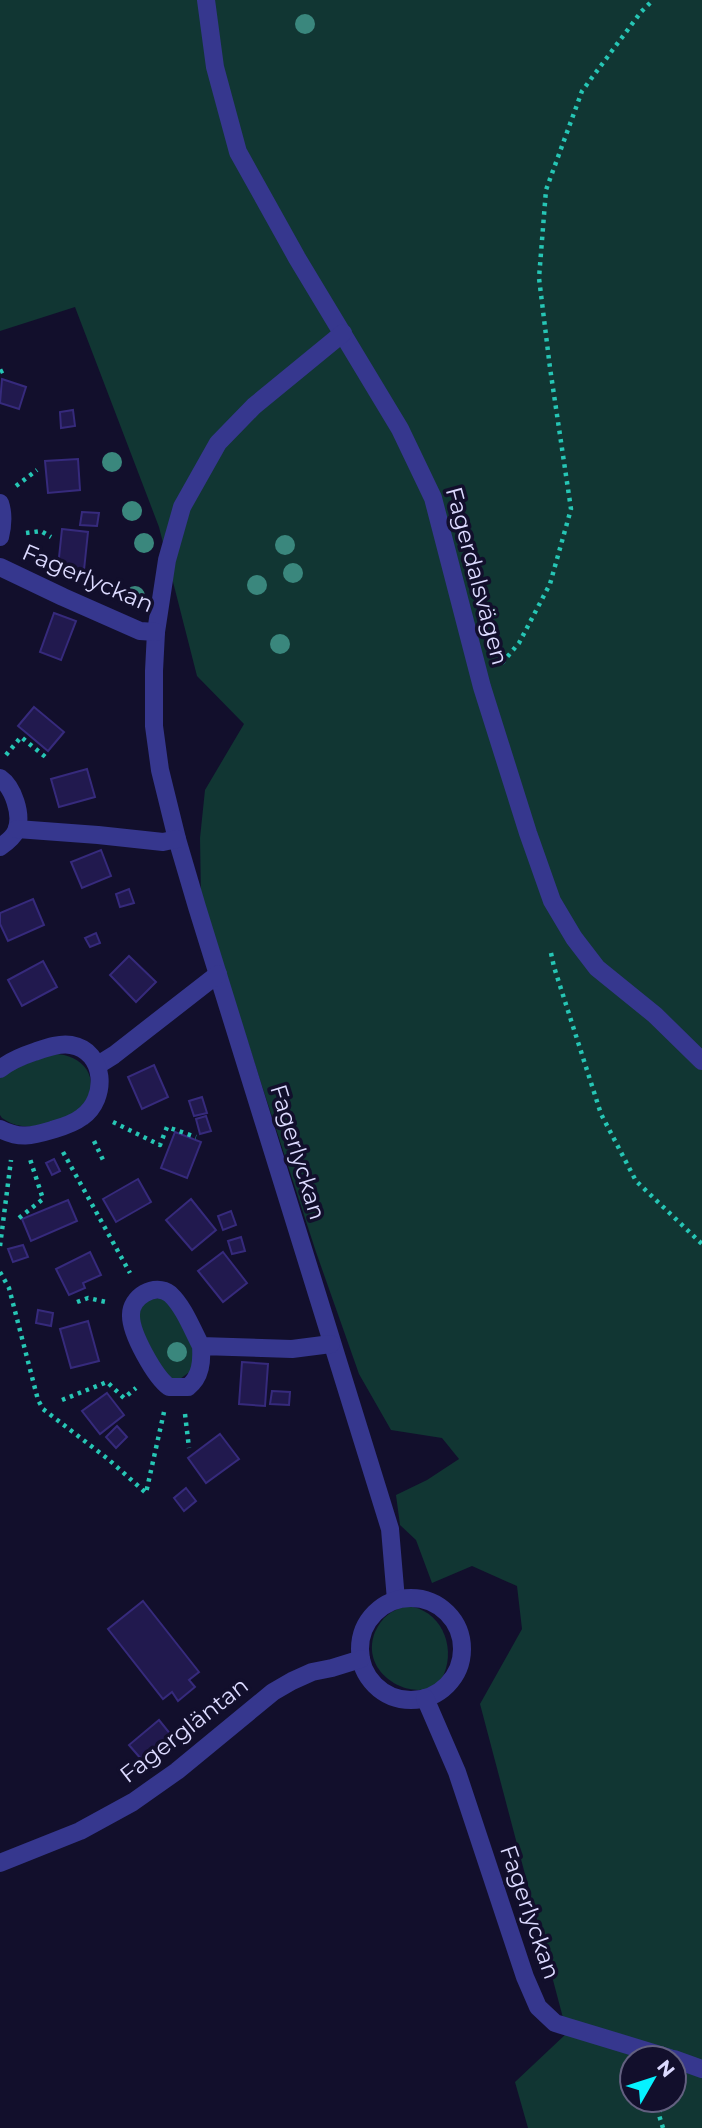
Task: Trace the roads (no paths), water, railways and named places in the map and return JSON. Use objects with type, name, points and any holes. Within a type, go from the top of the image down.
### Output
[{"type":"street","name":"Fagerdalsvägen","points":[[206,0],[215,66],[238,152],[297,258],[400,429],[433,498],[482,687],[552,901],[574,938],[597,968],[656,1015],[702,1061]]},
{"type":"street","name":"Fagerlyckan","points":[[344,333],[254,406],[218,443],[181,507],[167,560],[156,632],[154,726],[160,770],[177,839],[390,1529],[396,1600]]},
{"type":"street","name":"Fagerlyckan","points":[[0,503],[3,511],[0,537]]},
{"type":"street","name":"Fagerlyckan","points":[[0,567],[140,631],[156,632]]},
{"type":"street","points":[[0,778],[10,788],[16,806],[17,829],[10,840],[0,847]]},
{"type":"street","points":[[17,829],[163,842],[177,839]]},
{"type":"street","points":[[98,1065],[218,974]]},
{"type":"street","points":[[0,1069],[27,1055],[66,1044],[74,1045],[90,1055],[100,1071],[99,1088],[94,1103],[84,1116],[51,1130],[12,1134]]},
{"type":"street","points":[[157,1289],[167,1292],[181,1307],[201,1346],[202,1357],[196,1380],[188,1387],[176,1388],[155,1372],[137,1337],[131,1317],[134,1306],[143,1295],[157,1289]]},
{"type":"street","points":[[201,1346],[292,1349],[331,1344]]},
{"type":"street","points":[[412,1597],[428,1600],[442,1608],[453,1620],[460,1634],[462,1650],[459,1666],[452,1680],[440,1691],[425,1698],[411,1700],[384,1693],[365,1672],[360,1640],[367,1622],[379,1608],[396,1600],[412,1597]]},
{"type":"street","name":"Fagergläntan","points":[[0,1863],[79,1830],[132,1802],[177,1771],[272,1692],[312,1672],[361,1658]]},
{"type":"street","name":"Fagerlyckan","points":[[425,1698],[457,1772],[525,1978],[538,2007],[555,2023],[623,2044]]}]
